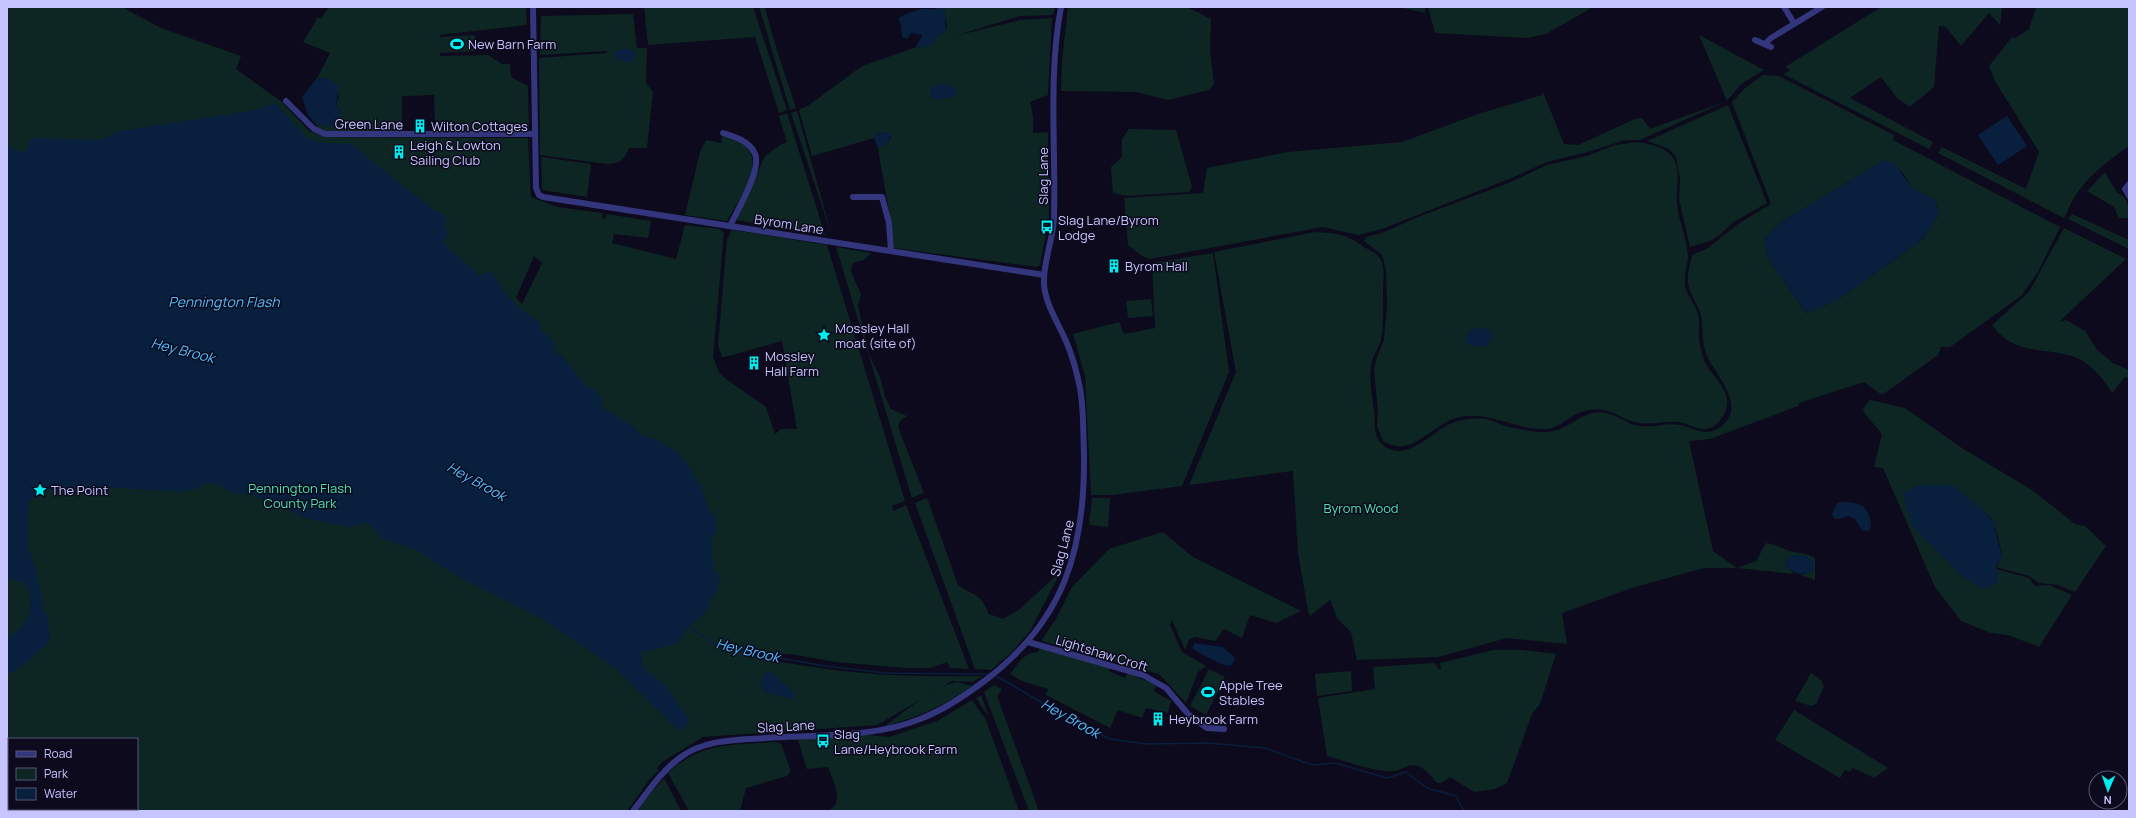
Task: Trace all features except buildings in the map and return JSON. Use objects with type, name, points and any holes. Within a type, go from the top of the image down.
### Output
[{"type":"street","points":[[533,7],[535,134]]},
{"type":"street","name":"Slag Lane","points":[[633,811],[663,772],[680,757],[702,746],[729,740],[843,734],[899,726],[935,713],[983,682],[1000,669],[1028,642],[1049,614],[1063,587],[1073,557],[1084,496],[1082,403],[1080,386],[1068,344],[1044,287],[1044,275],[1054,220],[1054,72],[1061,7]]},
{"type":"street","points":[[1784,7],[1794,23]]},
{"type":"street","points":[[1756,40],[1768,46],[1771,38],[1822,7]]},
{"type":"street","name":"Green Lane","points":[[286,102],[314,130],[325,134],[535,134]]},
{"type":"street","points":[[723,133],[742,140],[750,146],[756,154],[757,162],[753,176],[730,226]]},
{"type":"street","name":"Byrom Lane","points":[[535,134],[536,188],[537,192],[543,197],[1044,275]]},
{"type":"street","points":[[2127,186],[2129,196]]},
{"type":"street","points":[[853,197],[882,197],[889,223],[891,251]]},
{"type":"street","name":"Lightshaw Croft","points":[[1028,642],[1143,675],[1166,688],[1189,716],[1207,728],[1224,729]]},
{"type":"green space","name":"Pennington Flash County Park","points":[[7,7],[122,7],[161,28],[241,56],[236,69],[282,102],[309,131],[325,137],[528,138],[531,197],[557,207],[602,213],[603,219],[605,219],[607,214],[651,221],[648,238],[614,234],[612,243],[676,259],[685,225],[719,229],[724,232],[713,357],[719,372],[726,379],[766,407],[775,434],[781,429],[797,429],[782,341],[722,357],[718,345],[727,239],[732,230],[827,245],[905,501],[892,506],[894,511],[906,505],[969,669],[950,668],[947,662],[931,668],[906,668],[836,662],[790,654],[753,654],[779,662],[851,672],[917,676],[983,676],[972,682],[952,681],[877,725],[703,737],[662,762],[657,768],[659,770],[650,779],[627,811],[86,810],[138,810],[138,738],[8,738],[8,802]],"holes":[[[534,256],[542,263],[522,304],[516,298]]]},
{"type":"green space","points":[[329,7],[526,7],[527,25],[440,35],[439,37],[475,35],[475,51],[440,53],[440,56],[488,55],[502,64],[510,64],[511,77],[528,86],[529,128],[435,130],[434,95],[402,96],[402,131],[325,131],[319,129],[316,125],[321,126],[341,113],[336,104],[339,96],[330,79],[317,78],[330,53],[303,42],[318,17],[321,19]]},
{"type":"green space","points":[[644,7],[753,7],[787,110],[779,113],[755,37],[648,45]]},
{"type":"green space","points":[[759,7],[765,7],[775,45],[796,108],[790,110]]},
{"type":"green space","points":[[943,7],[1055,7],[1053,15],[1020,16],[955,36],[1020,20],[1052,18],[1048,95],[1030,102],[1033,116],[1033,133],[1048,132],[1049,219],[1040,265],[1036,267],[894,248],[878,148],[886,144],[891,137],[886,132],[878,134],[874,138],[812,156],[799,110],[809,105],[862,66],[934,41],[938,35],[945,32],[947,25]]},
{"type":"green space","points":[[1068,7],[1187,7],[1211,19],[1210,51],[1214,84],[1209,90],[1168,100],[1136,92],[1061,91],[1062,61]]},
{"type":"green space","points":[[1399,7],[1425,7],[1425,13]]},
{"type":"green space","points":[[1428,7],[1593,7],[1546,34],[1528,38],[1435,33]]},
{"type":"green space","points":[[1881,7],[2002,7],[2000,25],[1989,13],[1961,46],[1946,27],[1939,26],[1934,87],[1910,107],[1897,98],[1881,77],[1850,98],[1933,142],[1929,149],[1783,74],[1790,70],[1785,67]]},
{"type":"green space","points":[[2036,7],[2129,7],[2129,146],[2092,175],[2073,200],[2064,218],[1938,153],[1942,147],[2026,189],[2039,152],[1995,81],[1989,66],[2013,36],[2014,39],[2029,29]]},
{"type":"green space","points":[[633,14],[637,48],[647,48],[646,83],[653,92],[647,148],[629,148],[621,160],[611,164],[540,155],[539,58],[606,53],[607,51],[540,55],[541,16]]},
{"type":"green space","points":[[1699,35],[1764,70],[1741,84],[1727,101]]},
{"type":"green space","name":"Byrom Wood","points":[[1763,75],[1779,76],[1894,135],[1893,140],[2060,227],[2038,272],[2021,296],[1950,347],[1941,347],[1938,355],[1882,395],[1864,382],[1799,403],[1798,406],[1710,439],[1689,441],[1713,551],[1737,568],[1704,568],[1635,587],[1562,613],[1567,644],[1507,638],[1438,657],[1357,660],[1351,632],[1337,618],[1330,600],[1310,616],[1308,611],[1298,553],[1293,471],[1189,485],[1236,372],[1214,252],[1315,232],[1335,234],[1352,239],[1379,257],[1383,265],[1384,272],[1383,327],[1381,339],[1374,355],[1370,372],[1375,428],[1377,436],[1382,444],[1390,449],[1399,451],[1418,445],[1450,424],[1472,418],[1481,418],[1494,421],[1505,426],[1544,432],[1557,430],[1592,413],[1601,412],[1614,415],[1628,423],[1636,425],[1650,426],[1675,424],[1704,432],[1714,431],[1728,419],[1731,410],[1731,400],[1706,353],[1703,341],[1701,316],[1690,291],[1688,276],[1692,255],[1708,248],[1738,224],[1771,204],[1732,102],[1745,88]],"holes":[[[1884,160],[1903,173],[1912,188],[1934,199],[1940,213],[1922,240],[1840,298],[1807,314],[1768,258],[1764,240],[1780,223]]]},
{"type":"green space","points":[[1543,92],[1564,144],[1578,145],[1635,119],[1642,118],[1650,129],[1727,101],[1640,140],[1625,140],[1588,152],[1547,162],[1509,179],[1382,229],[1358,235],[1323,227],[1150,259],[1142,256],[1128,245],[1124,198],[1203,193],[1207,168],[1288,152],[1402,142],[1478,114],[1542,95]]},
{"type":"green space","points":[[1728,105],[1767,203],[1732,223],[1721,234],[1710,241],[1690,247],[1679,199],[1680,179],[1676,157],[1669,149],[1647,141]]},
{"type":"green space","points":[[797,111],[832,236],[791,113]]},
{"type":"green space","points":[[787,113],[825,235],[736,220],[765,156],[780,145],[787,142],[779,116]]},
{"type":"green space","points":[[1129,129],[1176,130],[1192,187],[1189,192],[1126,196],[1113,193],[1111,167],[1122,157],[1122,139]]},
{"type":"green space","points":[[722,136],[729,137],[739,142],[748,149],[752,158],[752,168],[744,191],[727,221],[685,215],[700,152],[706,140],[721,143]]},
{"type":"green space","points":[[1638,142],[1663,149],[1671,155],[1676,164],[1678,175],[1678,209],[1688,256],[1685,287],[1699,317],[1699,339],[1705,363],[1726,394],[1727,403],[1725,412],[1718,423],[1711,428],[1703,429],[1680,422],[1649,424],[1640,423],[1625,419],[1608,411],[1594,409],[1575,415],[1557,426],[1546,429],[1523,426],[1478,416],[1467,416],[1456,418],[1447,422],[1412,444],[1393,446],[1383,441],[1377,426],[1378,411],[1374,370],[1376,360],[1384,340],[1387,306],[1386,270],[1382,255],[1364,241],[1366,237],[1382,233],[1418,217],[1511,182],[1547,165],[1587,156],[1615,145]]},
{"type":"green space","points":[[541,157],[591,164],[587,197],[542,190]]},
{"type":"green space","points":[[2105,172],[2117,193],[2126,200],[2129,218],[2119,218],[2114,207],[2087,191]]},
{"type":"green space","points":[[2072,214],[2129,240],[2129,249],[2068,219]]},
{"type":"green space","points":[[2064,228],[2126,259],[2059,322],[2066,320],[2085,331],[2097,350],[2113,363],[2129,370],[2129,378],[2125,377],[2112,393],[2096,372],[2081,360],[2063,354],[2020,346],[2001,335],[1992,325],[2029,292]]},
{"type":"green space","points":[[836,247],[871,253],[864,260],[853,263],[851,272],[861,294],[858,306],[869,355],[880,377],[885,397],[891,409],[907,416],[900,421],[898,427],[924,493],[912,498]]},
{"type":"green space","points":[[1213,253],[1229,372],[1182,486],[1112,495],[1091,495],[1085,376],[1073,334],[1119,322],[1124,334],[1155,328],[1152,263]]},
{"type":"green space","points":[[1151,299],[1153,316],[1128,318],[1126,301]]},
{"type":"green space","points":[[1870,400],[1905,408],[1962,448],[2032,490],[2075,524],[2085,526],[2106,546],[2075,592],[2058,585],[2039,583],[2029,576],[1996,567],[2002,555],[1998,537],[1993,521],[1982,509],[1998,582],[1996,569],[2029,578],[2035,586],[2049,585],[2072,595],[2039,647],[2008,635],[1991,633],[1961,621],[1935,587],[1883,468],[1874,467],[1882,434],[1865,414],[1863,409]]},
{"type":"green space","points":[[927,498],[958,585],[980,598],[989,614],[1003,619],[1020,609],[1061,571],[1030,631],[1012,652],[991,670],[975,669],[915,503]]},
{"type":"green space","points":[[1092,498],[1110,498],[1108,527],[1089,525]]},
{"type":"green space","points":[[1163,532],[1193,557],[1301,611],[1276,623],[1250,615],[1242,638],[1224,629],[1215,641],[1195,637],[1189,640],[1185,650],[1172,620],[1170,625],[1182,652],[1206,666],[1198,672],[1186,703],[1159,674],[1041,641],[1056,619],[1072,587],[1109,549]]},
{"type":"green space","points":[[1766,543],[1815,558],[1815,580],[1800,575],[1814,571],[1807,557],[1795,555],[1787,559],[1786,565],[1794,574],[1737,568],[1756,561]]},
{"type":"green space","points":[[1040,648],[1109,667],[1109,671],[1125,678],[1128,673],[1156,685],[1154,691],[1171,701],[1168,713],[1146,708],[1142,718],[1118,710],[1110,728],[1046,695],[1048,689],[1022,681],[1010,674],[1025,656],[1038,652]]},
{"type":"green space","points":[[1493,650],[1522,650],[1556,654],[1540,704],[1532,714],[1507,783],[1495,789],[1474,792],[1450,777],[1441,783],[1437,783],[1426,771],[1415,765],[1394,771],[1386,771],[1369,768],[1327,756],[1318,698],[1375,689],[1373,667],[1434,663],[1438,669],[1441,669],[1440,663]]},
{"type":"green space","name":"Apple Tree Stables","points":[[1209,669],[1225,677],[1206,715],[1190,706]]},
{"type":"green space","points":[[1351,671],[1352,691],[1317,696],[1315,674]]},
{"type":"green space","points":[[1811,673],[1821,680],[1824,687],[1816,704],[1811,706],[1795,701]]},
{"type":"green space","points":[[957,682],[972,686],[930,710],[909,719],[885,726],[930,694],[948,684]]},
{"type":"green space","points":[[994,685],[1002,689],[997,696],[1039,811],[1029,811],[984,692]]},
{"type":"green space","points":[[981,695],[988,714],[988,716],[976,698]]},
{"type":"green space","points":[[972,700],[986,720],[1019,811],[827,811],[833,808],[837,798],[835,785],[828,767],[807,769],[798,740],[868,735],[889,737],[937,721]]},
{"type":"green space","points":[[1794,710],[1888,768],[1874,778],[1853,768],[1849,772],[1845,770],[1840,778],[1775,740]]},
{"type":"green space","points":[[776,742],[781,744],[791,771],[787,776],[746,788],[740,811],[689,811],[668,773],[680,763],[705,750],[731,745]]},
{"type":"green space","points":[[664,778],[681,811],[635,811]]},
{"type":"water","points":[[943,7],[945,10],[946,29],[945,32],[938,35],[933,44],[923,48],[916,46],[923,35],[911,33],[907,39],[902,37],[901,24],[898,19],[900,17],[918,10],[933,10]]},
{"type":"water","points":[[621,49],[631,49],[635,53],[634,60],[628,63],[616,58],[614,55],[616,51]]},
{"type":"water","points":[[317,78],[330,79],[339,87],[336,104],[341,113],[339,123],[332,127],[316,125],[308,115],[302,97]]},
{"type":"water","points":[[945,84],[955,87],[957,92],[954,97],[935,99],[930,97],[930,89],[937,85]]},
{"type":"water","name":"Pennington Flash","points":[[275,103],[307,138],[317,142],[351,144],[435,211],[441,213],[447,219],[445,227],[448,232],[444,244],[479,275],[492,272],[503,290],[520,309],[539,321],[543,333],[552,338],[556,352],[563,357],[587,387],[595,390],[601,398],[602,407],[634,427],[640,435],[657,440],[679,453],[700,484],[709,511],[714,515],[717,523],[716,531],[711,541],[713,566],[720,579],[716,594],[711,598],[710,604],[705,612],[691,624],[677,644],[641,652],[643,668],[665,685],[690,721],[680,732],[616,669],[544,620],[464,580],[414,549],[383,539],[367,523],[348,527],[308,519],[247,493],[234,494],[218,484],[205,483],[199,488],[180,492],[100,487],[40,490],[29,503],[28,546],[36,570],[43,607],[48,620],[50,641],[30,660],[7,676],[7,639],[25,621],[31,607],[31,600],[25,583],[7,578],[7,145],[15,150],[25,152],[32,138],[100,140],[119,131],[251,111]]},
{"type":"water","points":[[2007,116],[2027,146],[1998,165],[1978,135]]},
{"type":"water","points":[[887,132],[890,133],[889,141],[878,148],[874,138],[878,134]]},
{"type":"water","points":[[1884,160],[1895,164],[1912,188],[1934,199],[1940,213],[1922,240],[1840,298],[1807,314],[1768,258],[1764,240],[1780,223]]},
{"type":"water","points":[[1476,328],[1486,328],[1491,331],[1492,339],[1488,346],[1476,347],[1468,344],[1465,339],[1468,332]]},
{"type":"water","points":[[1918,485],[1952,485],[1982,509],[1993,521],[2002,556],[1996,565],[1998,582],[1984,589],[1963,577],[1912,526],[1903,494]]},
{"type":"water","points":[[1837,503],[1859,504],[1866,510],[1869,514],[1871,527],[1868,531],[1862,530],[1855,519],[1849,516],[1838,519],[1834,518],[1832,514]]},
{"type":"water","points":[[1795,555],[1807,557],[1814,562],[1814,571],[1798,574],[1790,569],[1786,565],[1787,559]]},
{"type":"water","points":[[1195,643],[1223,647],[1235,658],[1231,666],[1217,662],[1192,648]]},
{"type":"water","points":[[767,669],[793,691],[794,699],[766,693],[760,685]]},
{"type":"waterway","name":"Hey Brook","points":[[687,626],[713,643],[752,653],[825,666],[885,673],[989,675]]},
{"type":"waterway","name":"Hey Brook","points":[[993,676],[1000,678],[1068,718],[1110,739],[1147,744],[1208,743],[1265,748],[1312,765],[1335,763],[1387,778],[1406,772],[1427,788],[1456,796],[1464,811]]},
{"type":"place","name":"New Barn Farm","points":[[457,44]]},
{"type":"place","name":"Wilton Cottages","points":[[420,126]]},
{"type":"place","name":"Leigh & Lowton Sailing Club","points":[[399,152]]},
{"type":"place","name":"Slag Lane/Byrom Lodge","points":[[1047,227]]},
{"type":"place","name":"Byrom Hall","points":[[1114,266]]},
{"type":"place","name":"Mossley Hall moat (site of)","points":[[824,335]]},
{"type":"place","name":"Mossley Hall Farm","points":[[754,363]]},
{"type":"place","name":"The Point","points":[[40,490]]},
{"type":"place","name":"Apple Tree Stables","points":[[1208,692]]},
{"type":"place","name":"Heybrook Farm","points":[[1158,719]]},
{"type":"place","name":"Slag Lane/Heybrook Farm","points":[[823,741]]}]
